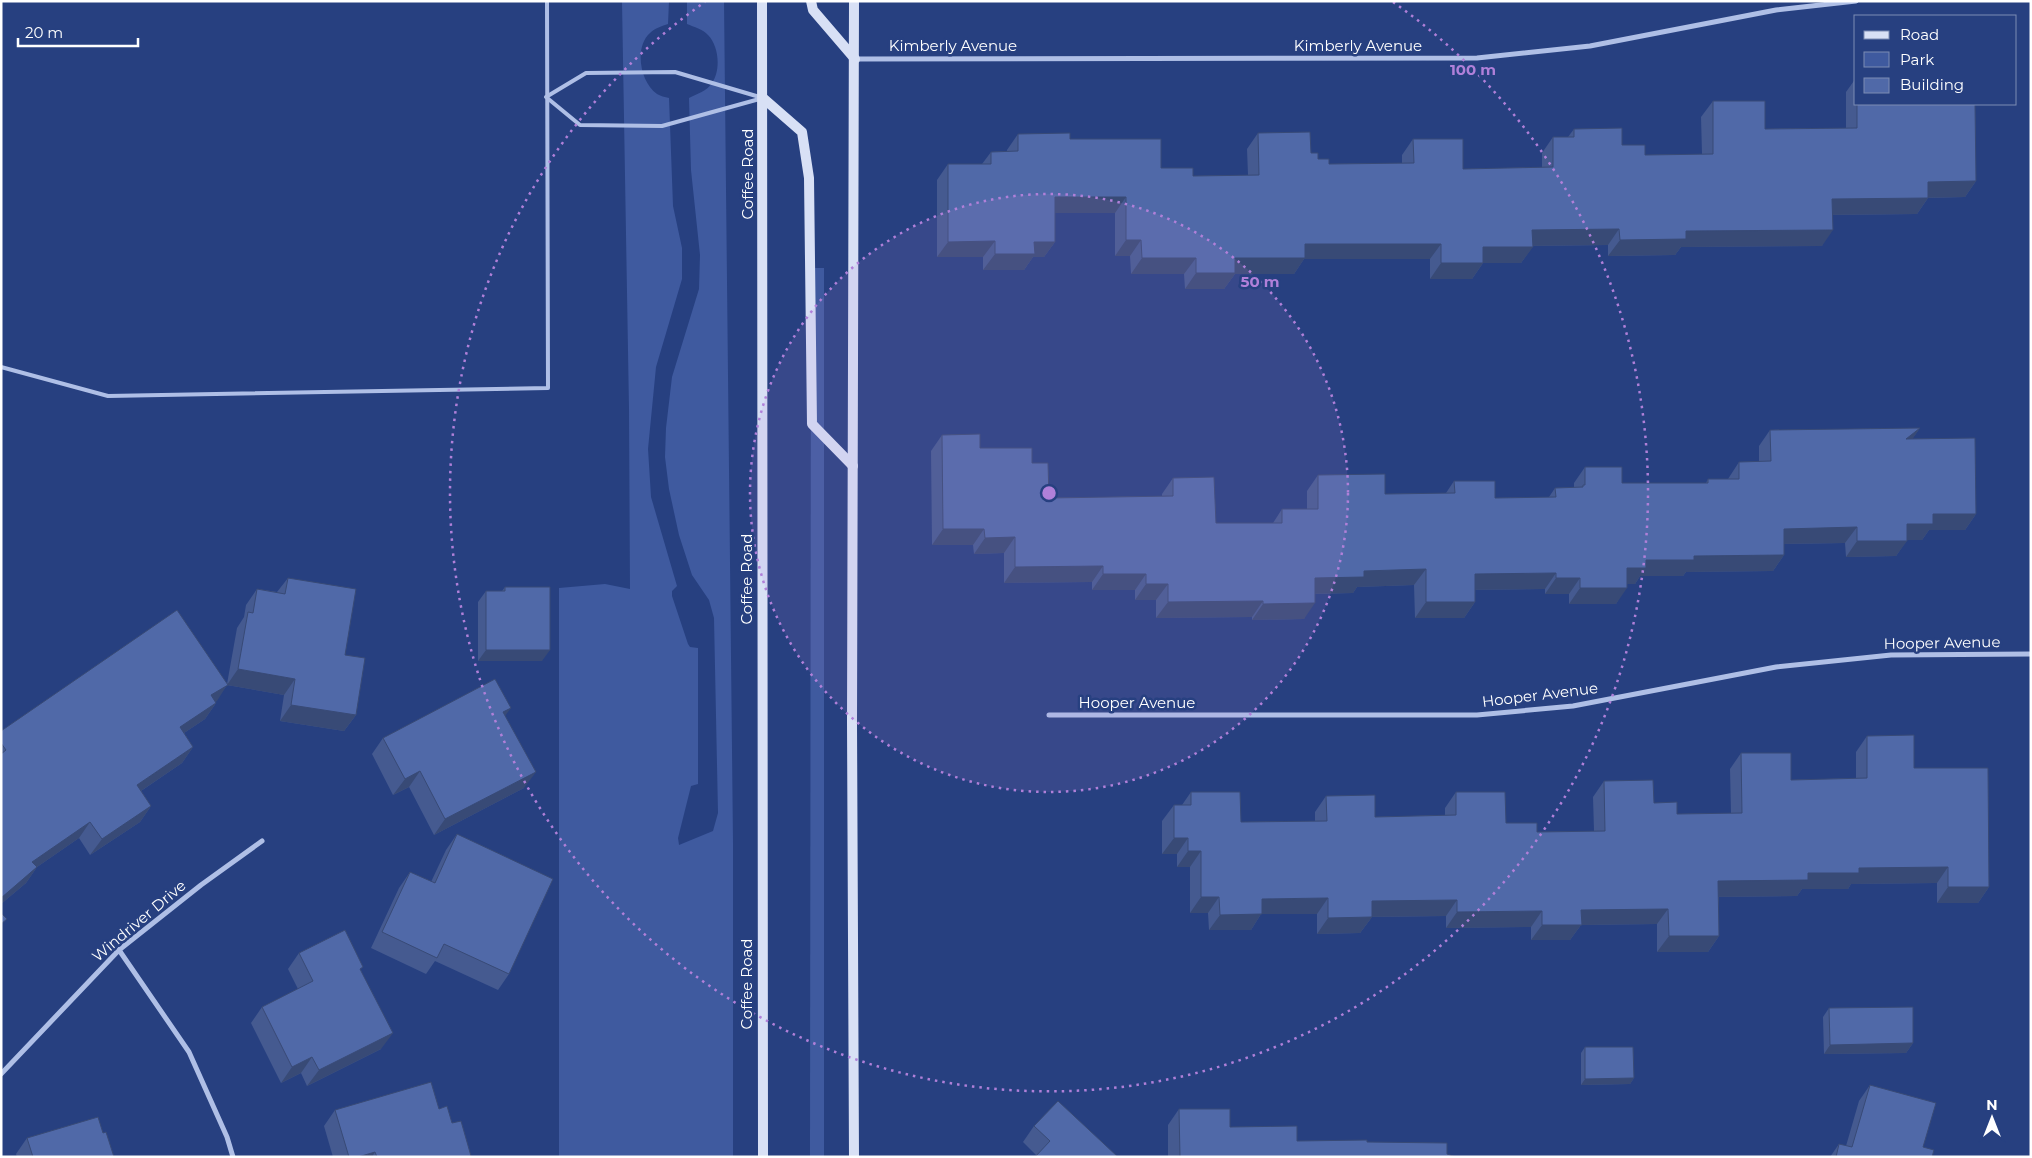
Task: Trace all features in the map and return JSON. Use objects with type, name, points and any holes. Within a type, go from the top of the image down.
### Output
[{"type":"main road","name":"Coffee Road","points":[[762,1],[763,1157]]},
{"type":"main road","points":[[811,1],[813,10],[855,59]]},
{"type":"main road","points":[[854,1],[854,1157]]},
{"type":"main road","points":[[763,98],[802,132],[810,178],[812,424],[854,466]]},
{"type":"street","name":"Kimberly Avenue","points":[[855,59],[1477,58],[1590,46],[1776,10],[1856,1]]},
{"type":"street","name":"Hooper Avenue","points":[[1049,715],[1477,715],[1572,706],[1776,667],[1891,655],[2031,654]]},
{"type":"street","name":"Windriver Drive","points":[[1,1074],[119,950],[201,885],[262,841]]},
{"type":"street","points":[[119,950],[189,1052],[227,1137],[233,1157]]},
{"type":"lane","points":[[1,367],[108,396],[548,388],[547,1]]},
{"type":"lane","points":[[546,97],[586,74],[674,72],[763,98]]},
{"type":"lane","points":[[546,97],[580,125],[662,126],[763,98]]},
{"type":"green space","points":[[622,1],[669,1],[668,24],[656,28],[645,39],[642,47],[641,64],[646,81],[651,89],[658,95],[669,98],[673,206],[682,248],[682,279],[656,367],[648,449],[651,497],[677,586],[672,591],[672,596],[688,644],[690,647],[698,648],[698,784],[691,786],[678,838],[679,845],[713,831],[718,813],[714,618],[709,600],[692,575],[679,535],[669,489],[665,457],[666,428],[672,377],[699,289],[700,255],[691,170],[689,98],[710,86],[715,78],[718,65],[715,45],[712,40],[704,31],[687,24],[687,1],[724,1],[733,843],[733,1157],[559,1157],[559,588],[605,584],[630,589]]},
{"type":"green space","points":[[811,268],[824,268],[824,1157],[810,1157]]},
{"type":"building","points":[[1713,101],[1765,101],[1765,129],[1857,128],[1857,105],[1975,105],[1976,181],[1928,182],[1928,198],[1832,199],[1833,230],[1686,231],[1686,239],[1620,240],[1619,229],[1532,230],[1533,247],[1483,247],[1483,263],[1441,263],[1441,244],[1305,244],[1305,258],[1235,258],[1235,273],[1196,273],[1196,258],[1142,258],[1141,240],[1126,240],[1126,197],[1055,197],[1055,242],[1034,242],[1035,254],[995,254],[995,241],[948,242],[948,164],[991,164],[991,152],[1018,151],[1018,134],[1070,133],[1070,139],[1161,139],[1161,168],[1193,168],[1193,176],[1259,175],[1258,133],[1310,132],[1311,153],[1318,153],[1318,159],[1329,159],[1329,164],[1414,163],[1413,139],[1463,139],[1463,169],[1553,167],[1553,137],[1574,137],[1574,129],[1622,128],[1622,145],[1645,145],[1645,155],[1713,154]]},
{"type":"building","points":[[1920,428],[1906,439],[1975,438],[1976,514],[1933,514],[1933,524],[1907,524],[1907,541],[1857,541],[1857,527],[1784,529],[1784,555],[1694,556],[1694,560],[1646,560],[1646,568],[1627,568],[1627,588],[1580,588],[1580,578],[1556,578],[1556,573],[1475,574],[1475,602],[1426,602],[1426,569],[1364,571],[1364,577],[1315,578],[1315,603],[1263,604],[1263,601],[1168,602],[1168,584],[1146,584],[1146,574],[1103,574],[1103,566],[1015,567],[1015,537],[985,538],[984,529],[943,529],[942,435],[980,434],[980,448],[1032,448],[1032,463],[1048,463],[1049,498],[1173,496],[1173,478],[1214,477],[1216,523],[1282,523],[1282,509],[1318,509],[1318,475],[1385,474],[1385,494],[1455,493],[1454,481],[1495,481],[1495,498],[1556,497],[1555,488],[1583,487],[1585,485],[1585,467],[1622,467],[1622,483],[1708,483],[1708,479],[1739,479],[1739,462],[1771,461],[1770,430]]},
{"type":"building","points":[[288,578],[356,589],[345,655],[365,658],[356,715],[291,705],[295,679],[238,669],[248,612],[253,613],[257,589],[285,594]]},
{"type":"building","points":[[505,587],[550,587],[550,650],[486,650],[486,591],[505,591]]},
{"type":"building","points":[[177,610],[228,685],[211,695],[216,703],[180,727],[193,747],[137,785],[151,806],[102,839],[90,822],[32,862],[37,867],[1,898],[1,754],[6,750],[1,743],[1,731]]},
{"type":"building","points":[[495,679],[511,708],[503,712],[536,772],[445,819],[420,771],[405,779],[383,738]]},
{"type":"building","points":[[1914,735],[1914,768],[1988,768],[1989,887],[1948,887],[1948,867],[1859,868],[1859,873],[1808,873],[1808,880],[1718,881],[1719,936],[1669,936],[1668,909],[1581,910],[1582,925],[1542,925],[1542,911],[1457,912],[1457,900],[1372,901],[1372,917],[1328,918],[1328,898],[1262,899],[1262,914],[1220,915],[1219,897],[1201,897],[1201,851],[1188,851],[1188,838],[1174,838],[1174,805],[1191,805],[1191,792],[1240,792],[1241,822],[1327,821],[1326,796],[1375,795],[1375,817],[1456,815],[1456,792],[1505,792],[1506,823],[1537,823],[1537,832],[1605,831],[1604,781],[1653,780],[1654,803],[1677,802],[1677,814],[1742,813],[1741,753],[1791,753],[1791,780],[1867,778],[1867,736]]},
{"type":"building","points":[[457,834],[553,879],[509,974],[444,944],[437,958],[382,932],[410,872],[435,883]]},
{"type":"building","points":[[1,913],[7,919],[1,924]]},
{"type":"building","points":[[345,930],[363,967],[360,969],[393,1033],[319,1070],[312,1057],[292,1067],[262,1007],[313,981],[299,953]]},
{"type":"building","points":[[1913,1007],[1913,1043],[1830,1045],[1829,1008]]},
{"type":"building","points":[[1585,1047],[1633,1047],[1634,1078],[1585,1079]]},
{"type":"building","points":[[431,1082],[439,1109],[447,1106],[452,1123],[461,1121],[471,1156],[377,1157],[375,1152],[358,1157],[349,1157],[335,1110]]},
{"type":"building","points":[[1870,1085],[1936,1103],[1923,1147],[1934,1150],[1932,1157],[1836,1157],[1839,1144],[1852,1147]]},
{"type":"building","points":[[1058,1101],[1118,1157],[1035,1157],[1050,1141],[1034,1126]]},
{"type":"building","points":[[1179,1109],[1230,1109],[1230,1127],[1297,1126],[1297,1141],[1367,1140],[1367,1142],[1447,1143],[1447,1154],[1456,1157],[1180,1157]]},
{"type":"building","points":[[98,1117],[103,1133],[106,1132],[114,1157],[33,1157],[27,1138]]}]
